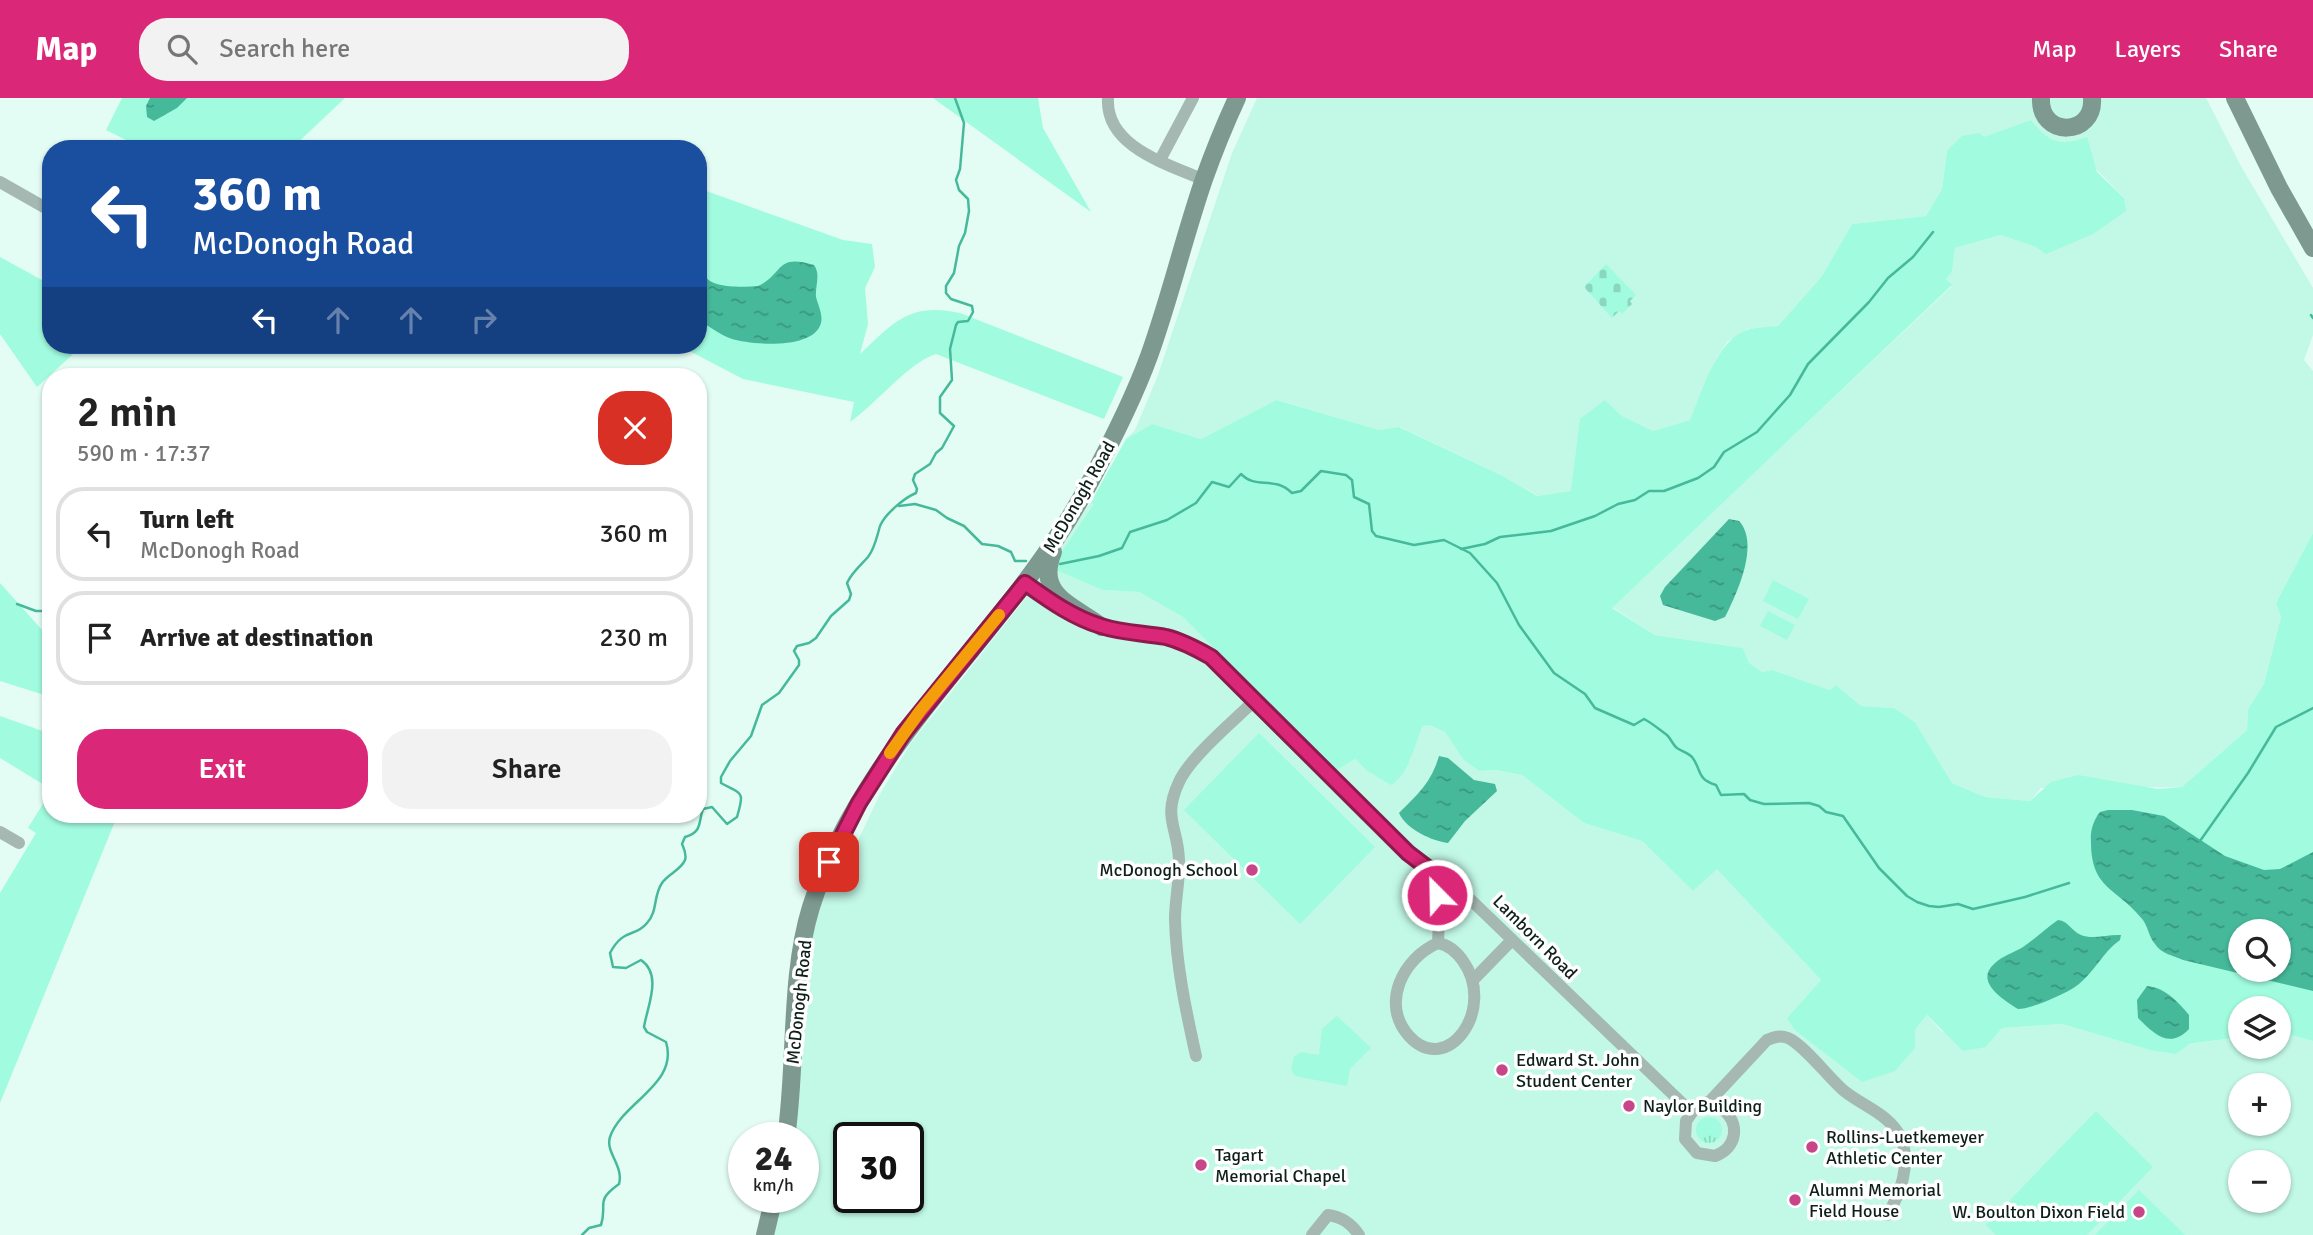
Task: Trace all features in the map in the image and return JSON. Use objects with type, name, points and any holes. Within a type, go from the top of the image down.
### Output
[{"type":"main road","name":"McDonogh Road","points":[[787,1122],[802,954],[811,909],[829,862],[859,803],[903,734],[1025,583],[1060,535],[1110,444],[1140,380],[1204,180],[1237,98]]},
{"type":"main road","points":[[2041,98],[2046,119],[2054,125],[2067,128],[2079,125],[2088,117],[2092,98]]},
{"type":"main road","points":[[2235,98],[2279,188],[2313,248]]},
{"type":"main road","points":[[1060,535],[1048,567],[1050,585],[1062,600],[1102,627]]},
{"type":"main road","points":[[765,1235],[770,1213]]},
{"type":"street","points":[[1108,98],[1108,115],[1123,137],[1160,160],[1204,180]]},
{"type":"street","points":[[1160,160],[1194,98]]},
{"type":"street","points":[[0,182],[42,206]]},
{"type":"street","name":"Lamborn Road","points":[[1025,583],[1071,614],[1102,627],[1166,638],[1192,646],[1211,657],[1408,853],[1433,872],[1447,877],[1681,1102],[1698,1107],[1710,1101],[1767,1040],[1780,1036],[1791,1040],[1842,1089],[1891,1123],[1901,1138],[1904,1173],[1886,1215]]},
{"type":"street","points":[[1196,1056],[1178,956],[1175,917],[1179,849],[1172,830],[1171,805],[1180,779],[1190,766],[1255,701]]},
{"type":"street","points":[[0,832],[19,843]]},
{"type":"street","points":[[1433,872],[1439,918],[1438,943]]},
{"type":"street","points":[[1473,980],[1513,940]]},
{"type":"street","points":[[1438,943],[1446,944],[1457,953],[1469,970],[1476,996],[1474,1009],[1462,1034],[1449,1045],[1439,1048],[1425,1047],[1414,1041],[1405,1031],[1399,1016],[1397,995],[1402,978],[1412,960],[1426,948],[1438,943]]},
{"type":"street","points":[[1312,1235],[1328,1215],[1342,1218],[1352,1225],[1359,1235]]},
{"type":"shaded area","points":[[1257,98],[2206,98],[2242,168],[2313,288],[2313,335],[2304,360],[2313,371],[2313,533],[2276,603],[2281,617],[2264,684],[2248,709],[2247,730],[2182,787],[2041,788],[2030,801],[1985,797],[1952,783],[1915,722],[1894,708],[1861,706],[1836,685],[1830,690],[1772,670],[1762,672],[1749,663],[1743,648],[1655,635],[1612,607],[1952,286],[1946,279],[1952,272],[1955,248],[2001,235],[2037,247],[2124,198],[2071,143],[2055,142],[2041,134],[2031,120],[1947,151],[1942,189],[1926,216],[1852,224],[1822,276],[1778,326],[1748,329],[1727,342],[1717,357],[1690,420],[1653,431],[1622,416],[1605,400],[1571,491],[1538,496],[1503,476],[1400,427],[1379,430],[1278,400],[1201,439],[1152,424],[1126,439],[1135,430],[1158,375],[1232,153]]},
{"type":"shaded area","name":"McDonogh School","points":[[1091,502],[1103,590],[1139,592],[1183,617],[1335,770],[1355,759],[1366,770],[1410,761],[1423,726],[1429,724],[1445,732],[1463,758],[1479,771],[1496,770],[1522,775],[1584,823],[1642,841],[1693,891],[1717,868],[1821,980],[1787,1018],[1915,1048],[1915,1030],[1927,1015],[1941,1031],[1986,1047],[2002,1028],[2062,1024],[2150,1050],[2228,1039],[2228,1059],[2291,1059],[2291,1035],[2313,1041],[2313,1235],[770,1235],[776,1213],[819,1213],[819,1122],[791,1122],[806,958],[815,914],[841,849],[852,853],[880,794],[911,743],[1028,595],[1026,593]]},
{"type":"green space","points":[[122,98],[345,98],[301,140],[126,140],[106,130]]},
{"type":"green space","points":[[933,98],[1038,98],[1043,128],[1091,212]]},
{"type":"green space","points":[[2031,120],[2043,134],[2056,141],[2070,142],[2087,137],[2097,172],[2124,198],[2126,211],[2093,234],[2046,254],[2036,247],[2001,235],[1955,248],[1952,272],[1946,279],[1952,285],[1612,608],[1655,635],[1743,648],[1749,663],[1762,672],[1772,670],[1830,690],[1836,685],[1861,706],[1894,708],[1915,722],[1952,783],[1985,797],[2030,801],[2051,782],[2078,775],[2158,789],[2182,787],[2247,730],[2248,709],[2264,684],[2281,617],[2276,603],[2313,533],[2313,1041],[2291,1035],[2291,996],[2228,996],[2228,1039],[2189,1044],[2176,1054],[2150,1050],[2062,1024],[2002,1028],[1986,1047],[1963,1051],[1927,1015],[1915,1030],[1915,1048],[1895,1071],[1862,1082],[1795,1030],[1787,1018],[1821,980],[1717,869],[1693,891],[1642,841],[1584,823],[1522,775],[1496,770],[1479,771],[1463,759],[1445,732],[1430,725],[1423,726],[1407,766],[1398,780],[1391,785],[1366,770],[1355,759],[1335,771],[1183,617],[1139,592],[1103,590],[1054,569],[1061,553],[1093,505],[1091,502],[1126,439],[1152,424],[1201,439],[1277,400],[1379,430],[1399,427],[1503,476],[1537,496],[1571,491],[1580,419],[1605,400],[1622,416],[1653,431],[1690,420],[1712,367],[1728,343],[1738,334],[1750,329],[1778,326],[1822,276],[1852,224],[1926,216],[1942,189],[1947,151],[1962,136],[1979,133],[1984,137]]},
{"type":"green space","points":[[707,191],[843,240],[872,244],[875,267],[865,288],[868,324],[860,354],[904,317],[928,310],[943,310],[960,313],[1123,377],[1104,419],[936,354],[915,365],[850,422],[854,402],[743,379],[695,354],[707,354]]},
{"type":"green space","points":[[0,257],[42,280],[42,354],[73,354],[58,368],[42,368],[42,382],[37,387],[0,334]]},
{"type":"green space","points":[[1606,264],[1636,295],[1630,301],[1632,304],[1622,314],[1619,311],[1612,318],[1584,287]]},
{"type":"green space","points":[[1773,580],[1809,599],[1798,619],[1763,601]]},
{"type":"green space","points":[[0,583],[42,630],[42,694],[0,681]]},
{"type":"green space","points":[[1768,611],[1795,625],[1787,640],[1760,626]]},
{"type":"green space","points":[[0,716],[42,731],[42,784],[0,758]]},
{"type":"green space","points":[[1259,733],[1375,847],[1300,924],[1184,810]]},
{"type":"green space","points":[[42,805],[42,823],[114,823],[0,1103],[0,893],[36,833],[28,828]]},
{"type":"green space","points":[[1337,1016],[1371,1048],[1350,1069],[1347,1086],[1295,1076],[1291,1070],[1294,1057],[1301,1052],[1319,1055],[1322,1029]]},
{"type":"green space","points":[[2096,1111],[2153,1167],[2087,1235],[1996,1235],[1986,1225]]},
{"type":"green space","points":[[1709,1117],[1718,1121],[1722,1130],[1718,1139],[1709,1143],[1700,1139],[1696,1130],[1700,1121]]},
{"type":"green space","name":"W. Boulton Dixon Field","points":[[2139,1190],[2185,1235],[2095,1235]]},
{"type":"water","points":[[150,98],[187,98],[177,108],[154,121],[147,117],[146,106]]},
{"type":"water","points":[[786,263],[814,265],[817,276],[816,297],[821,316],[816,332],[795,342],[767,344],[728,337],[707,325],[707,278],[721,285],[758,286]]},
{"type":"water","points":[[1729,519],[1739,521],[1745,531],[1747,555],[1740,582],[1725,617],[1715,621],[1663,605],[1660,596],[1665,587]]},
{"type":"water","points":[[1439,756],[1448,758],[1474,780],[1495,784],[1497,791],[1465,821],[1448,843],[1420,833],[1407,824],[1399,813],[1428,781]]},
{"type":"water","points":[[2108,810],[2132,810],[2164,816],[2225,856],[2264,870],[2280,869],[2313,852],[2313,991],[2275,982],[2291,982],[2291,919],[2228,919],[2228,971],[2183,960],[2160,950],[2143,920],[2107,887],[2095,870],[2091,834],[2100,812]]},
{"type":"water","points":[[2058,920],[2065,922],[2081,935],[2121,935],[2120,940],[2074,988],[2041,1003],[2018,1009],[1993,990],[1987,977],[1989,971],[1997,961],[2023,947]]},
{"type":"water","points":[[2147,986],[2166,993],[2189,1015],[2189,1029],[2182,1035],[2169,1039],[2163,1037],[2150,1030],[2138,1018],[2137,1000]]},
{"type":"waterway","points":[[707,808],[712,807],[727,824],[737,817],[740,794],[721,783],[721,777],[730,761],[751,736],[762,705],[779,693],[799,665],[794,651],[797,646],[816,638],[831,616],[849,600],[851,594],[847,583],[868,557],[882,521],[895,507],[916,493],[913,480],[915,474],[930,464],[954,426],[940,413],[940,397],[952,380],[950,349],[956,325],[958,322],[968,321],[973,312],[972,306],[951,299],[946,293],[946,286],[954,273],[969,211],[968,199],[959,190],[956,180],[960,169],[964,123],[955,98]]},
{"type":"waterway","points":[[1461,549],[1485,544],[1500,537],[1551,531],[1595,516],[1618,504],[1635,500],[1649,491],[1664,491],[1698,478],[1714,467],[1724,452],[1757,432],[1790,395],[1808,364],[1869,302],[1888,278],[1913,257],[1933,232]]},
{"type":"waterway","points":[[1060,564],[1122,548],[1130,532],[1167,520],[1196,503],[1212,482],[1229,487],[1241,474],[1253,481],[1278,485],[1292,493],[1301,491],[1321,471],[1346,475],[1352,480],[1354,497],[1369,504],[1372,531],[1376,536],[1414,545],[1444,540],[1470,553],[1497,583],[1519,625],[1554,673],[1585,694],[1595,708],[1634,725],[1644,719],[1667,735],[1677,748],[1692,757],[1702,777],[1716,785],[1721,795],[1744,794],[1750,800],[1764,804],[1809,803],[1826,812],[1843,816],[1879,868],[1907,896],[1929,906],[1958,904],[1973,909],[2069,883]]},
{"type":"waterway","points":[[899,506],[915,504],[936,510],[964,526],[982,544],[998,546],[1011,552],[1015,561],[1026,561]]},
{"type":"waterway","points":[[17,604],[42,611]]},
{"type":"waterway","points":[[2200,841],[2248,773],[2276,727],[2313,708]]},
{"type":"waterway","points":[[582,1235],[589,1228],[601,1225],[604,1199],[619,1184],[619,1171],[610,1148],[610,1137],[626,1113],[657,1081],[668,1057],[666,1042],[647,1032],[644,1027],[652,992],[648,966],[641,960],[626,968],[613,967],[610,953],[620,939],[643,928],[650,918],[662,883],[681,867],[685,860],[682,844],[685,837],[695,832],[700,823]]},
{"type":"slow traffic","points":[[890,753],[920,711],[999,615]]},
{"type":"place","name":"McDonogh School","points":[[1252,870]]},
{"type":"place","name":"Edward St. John Student Center","points":[[1502,1070]]},
{"type":"place","name":"Naylor Building","points":[[1629,1106]]},
{"type":"place","name":"Rollins-Luetkemeyer Athletic Center","points":[[1812,1147]]},
{"type":"place","name":"Tagart Memorial Chapel","points":[[1201,1165]]},
{"type":"place","name":"Alumni Memorial Field House","points":[[1795,1200]]},
{"type":"place","name":"W. Boulton Dixon Field","points":[[2139,1212]]},
{"type":"route","points":[[829,862],[859,803],[903,734],[1025,583],[1056,605],[1084,620],[1115,631],[1166,638],[1192,646],[1211,657],[1408,853],[1433,872],[1437,895]]}]
